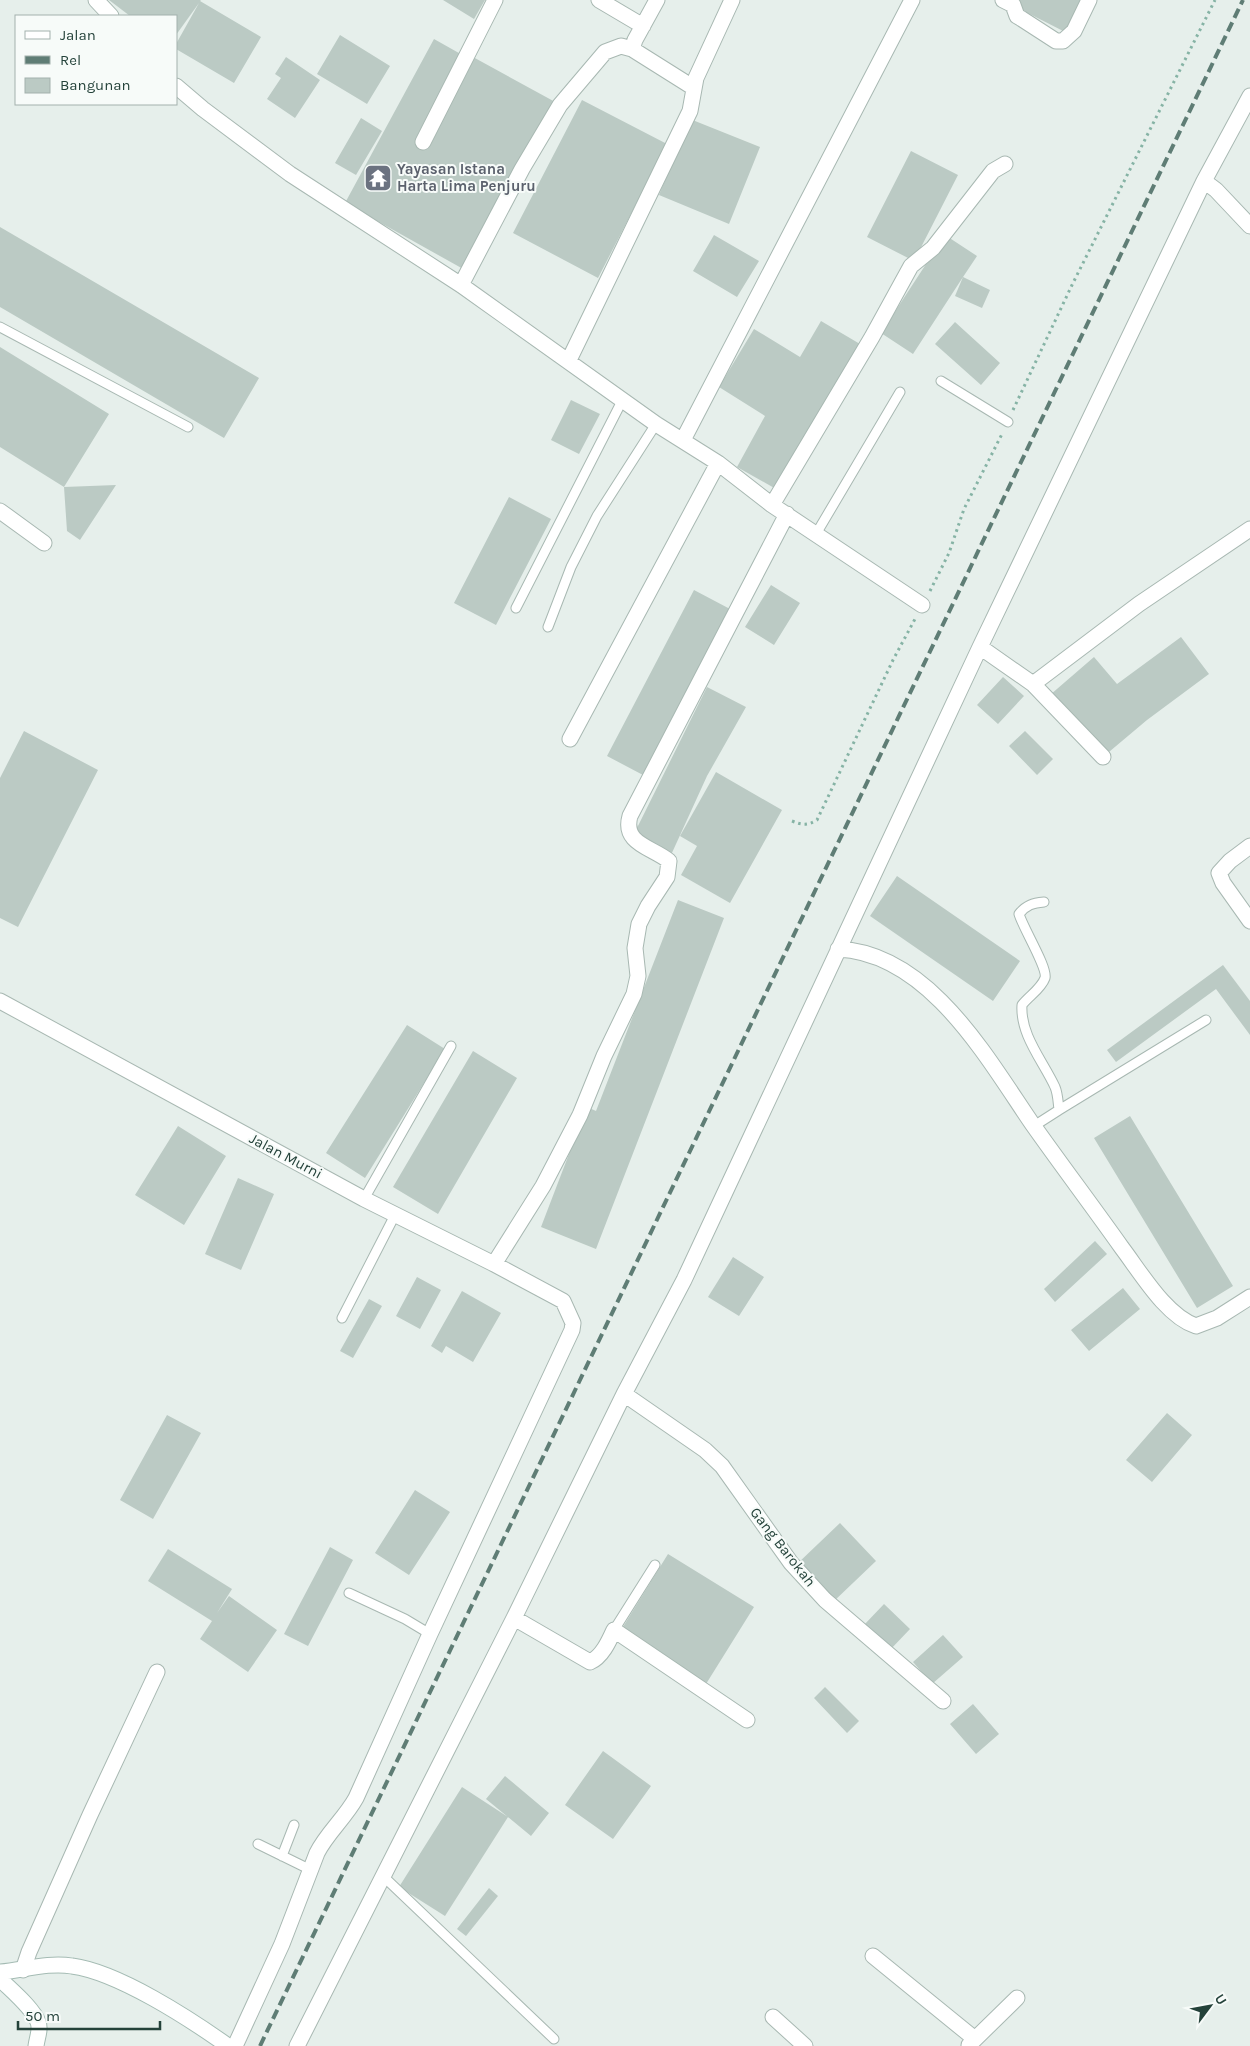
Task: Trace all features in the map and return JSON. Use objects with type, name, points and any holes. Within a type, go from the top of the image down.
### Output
[{"type":"street","points":[[96,0],[110,15]]},
{"type":"street","points":[[423,142],[495,0]]},
{"type":"street","points":[[599,0],[643,26]]},
{"type":"street","points":[[632,50],[656,0]]},
{"type":"street","points":[[569,360],[690,111],[696,78],[709,46],[732,0]]},
{"type":"street","points":[[683,440],[912,0]]},
{"type":"street","points":[[1011,2],[1017,16],[1056,40],[1063,41],[1074,31],[1089,0]]},
{"type":"street","points":[[461,285],[522,169],[560,105],[605,52],[621,46],[632,50],[694,88]]},
{"type":"street","points":[[178,88],[203,109],[290,174],[461,285],[569,360],[656,424],[718,463],[772,505],[922,605]]},
{"type":"street","points":[[297,2046],[514,1618],[624,1394],[684,1280],[980,647],[1204,181],[1250,96]]},
{"type":"street","points":[[772,505],[872,338],[911,266],[933,248],[993,171],[1005,164]]},
{"type":"street","points":[[1204,181],[1216,190],[1250,226]]},
{"type":"street","points":[[570,739],[718,463]]},
{"type":"street","points":[[0,511],[44,543]]},
{"type":"street","points":[[494,1264],[543,1186],[580,1115],[604,1056],[634,994],[638,976],[635,948],[639,924],[667,877],[669,861],[630,835],[627,826],[630,816],[787,514]]},
{"type":"street","points":[[1033,684],[1139,604],[1250,529]]},
{"type":"street","points":[[980,647],[1033,684],[1103,758]]},
{"type":"street","points":[[1250,846],[1230,861],[1219,873],[1223,883],[1250,920]]},
{"type":"street","points":[[838,950],[855,950],[874,955],[899,967],[938,999],[963,1026],[995,1068],[1034,1126],[1155,1293],[1179,1318],[1196,1326],[1217,1318],[1250,1298]]},
{"type":"street","name":"Jalan Murni","points":[[0,1001],[364,1199],[494,1264],[563,1302],[573,1323],[572,1330],[425,1631]]},
{"type":"street","name":"Gang Barokah","points":[[624,1394],[705,1450],[722,1466],[790,1563],[825,1600],[943,1702]]},
{"type":"street","points":[[514,1618],[590,1662],[595,1660],[607,1644],[614,1630],[747,1720]]},
{"type":"street","points":[[235,2046],[282,1944],[306,1867],[323,1841],[347,1815],[356,1798],[425,1631]]},
{"type":"street","points":[[23,1970],[28,1952],[90,1815],[158,1672]]},
{"type":"street","points":[[873,1956],[972,2042],[1017,1998]]},
{"type":"street","points":[[0,1972],[48,1966],[72,1966],[89,1970],[126,1984],[197,2024],[228,2046]]},
{"type":"street","points":[[0,1979],[31,2011],[38,2022],[39,2032],[36,2046]]},
{"type":"street","points":[[773,2017],[806,2046]]},
{"type":"lane","points":[[0,327],[188,427]]},
{"type":"lane","points":[[940,381],[1006,420]]},
{"type":"lane","points":[[816,534],[900,392]]},
{"type":"lane","points":[[516,608],[623,399]]},
{"type":"lane","points":[[548,627],[571,567],[597,516],[656,424]]},
{"type":"lane","points":[[1044,902],[1029,905],[1019,914],[1022,926],[1041,959],[1046,974],[1039,988],[1022,1005],[1021,1013],[1035,1051],[1055,1088],[1059,1110]]},
{"type":"lane","points":[[1034,1126],[1206,1020]]},
{"type":"lane","points":[[364,1199],[451,1046]]},
{"type":"lane","points":[[342,1318],[396,1215]]},
{"type":"lane","points":[[614,1630],[655,1565]]},
{"type":"lane","points":[[349,1593],[425,1631]]},
{"type":"lane","points":[[286,1858],[294,1825]]},
{"type":"lane","points":[[258,1844],[306,1867]]},
{"type":"lane","points":[[384,1877],[554,2039]]},
{"type":"path","points":[[792,821],[808,825],[817,820],[893,660],[949,553],[959,519],[1006,420],[1215,0]]},
{"type":"building","points":[[109,0],[201,0],[261,37],[234,83],[178,50],[178,40],[199,3],[178,32],[178,15],[129,15]]},
{"type":"building","points":[[443,0],[485,0],[474,19]]},
{"type":"building","points":[[1020,0],[1086,0],[1069,34],[1016,7]]},
{"type":"building","points":[[340,35],[390,66],[367,104],[317,74]]},
{"type":"building","points":[[434,39],[466,57],[417,146],[423,149],[473,57],[557,103],[465,270],[345,203]]},
{"type":"building","points":[[286,57],[320,80],[295,118],[267,99],[281,78],[275,74]]},
{"type":"building","points":[[582,100],[667,144],[598,278],[513,233]]},
{"type":"building","points":[[361,118],[382,131],[356,175],[335,163]]},
{"type":"building","points":[[690,119],[760,147],[729,224],[659,195]]},
{"type":"building","points":[[911,151],[958,175],[914,261],[867,237]]},
{"type":"building","points":[[0,227],[259,378],[224,438],[0,307]]},
{"type":"building","points":[[714,235],[759,261],[737,297],[693,271]]},
{"type":"building","points":[[945,235],[977,256],[913,354],[881,333]]},
{"type":"building","points":[[963,277],[990,290],[982,308],[955,296]]},
{"type":"building","points":[[821,321],[860,344],[776,489],[737,467],[765,416],[719,387],[754,329],[800,357]]},
{"type":"building","points":[[955,322],[1000,363],[981,385],[935,344]]},
{"type":"building","points":[[0,347],[109,414],[64,487],[0,447]]},
{"type":"building","points":[[571,400],[600,414],[579,454],[551,440]]},
{"type":"building","points":[[116,485],[80,540],[67,531],[64,487]]},
{"type":"building","points":[[509,497],[551,519],[496,625],[454,603]]},
{"type":"building","points":[[771,585],[800,603],[774,645],[745,627]]},
{"type":"building","points":[[694,590],[730,609],[643,775],[607,756]]},
{"type":"building","points":[[1181,637],[1209,674],[1147,720],[1103,757],[1050,695],[1094,657],[1117,684]]},
{"type":"building","points":[[1003,677],[1024,696],[998,724],[977,705]]},
{"type":"building","points":[[707,687],[746,707],[707,776],[671,855],[633,836]]},
{"type":"building","points":[[24,731],[98,770],[18,927],[0,918],[0,778]]},
{"type":"building","points":[[1025,731],[1053,759],[1037,775],[1009,746]]},
{"type":"building","points":[[716,772],[782,810],[730,903],[681,875],[697,846],[680,836]]},
{"type":"building","points":[[897,876],[1020,961],[993,1001],[870,916]]},
{"type":"building","points":[[678,900],[724,918],[596,1249],[541,1227],[587,1107],[596,1111]]},
{"type":"building","points":[[1223,965],[1250,1001],[1250,1035],[1216,989],[1116,1062],[1107,1050]]},
{"type":"building","points":[[407,1025],[445,1049],[365,1178],[326,1153]]},
{"type":"building","points":[[473,1051],[517,1078],[438,1214],[393,1187]]},
{"type":"building","points":[[1130,1116],[1233,1286],[1197,1308],[1094,1138]]},
{"type":"building","points":[[178,1126],[226,1156],[184,1225],[135,1195]]},
{"type":"building","points":[[238,1178],[274,1194],[241,1270],[205,1254]]},
{"type":"building","points":[[1095,1241],[1107,1254],[1055,1302],[1044,1289]]},
{"type":"building","points":[[733,1257],[764,1277],[739,1316],[708,1297]]},
{"type":"building","points":[[417,1277],[441,1290],[420,1329],[396,1316]]},
{"type":"building","points":[[1123,1288],[1140,1309],[1089,1351],[1071,1330]]},
{"type":"building","points":[[462,1291],[501,1313],[473,1362],[446,1346],[442,1353],[431,1346]]},
{"type":"building","points":[[369,1299],[382,1306],[353,1358],[340,1351]]},
{"type":"building","points":[[1167,1413],[1192,1435],[1152,1482],[1126,1460]]},
{"type":"building","points":[[167,1415],[201,1433],[153,1519],[120,1500]]},
{"type":"building","points":[[415,1490],[450,1512],[409,1575],[375,1553]]},
{"type":"building","points":[[840,1523],[876,1561],[832,1603],[796,1565]]},
{"type":"building","points":[[330,1547],[353,1560],[308,1646],[284,1634]]},
{"type":"building","points":[[168,1549],[232,1589],[217,1613],[229,1596],[277,1630],[248,1672],[200,1639],[212,1621],[148,1581]]},
{"type":"building","points":[[668,1554],[754,1607],[706,1684],[621,1630]]},
{"type":"building","points":[[884,1604],[910,1629],[890,1650],[864,1625]]},
{"type":"building","points":[[943,1635],[963,1657],[932,1684],[913,1662]]},
{"type":"building","points":[[825,1687],[859,1721],[847,1733],[814,1698]]},
{"type":"building","points":[[973,1704],[999,1734],[976,1754],[950,1724]]},
{"type":"building","points":[[603,1751],[651,1786],[613,1839],[565,1805]]},
{"type":"building","points":[[505,1776],[549,1813],[531,1836],[486,1799]]},
{"type":"building","points":[[462,1787],[508,1817],[445,1916],[399,1887]]},
{"type":"building","points":[[489,1888],[498,1896],[466,1936],[457,1929]]},
{"type":"railway","points":[[260,2046],[1243,0]]},
{"type":"place","name":"Yayasan Istana Harta Lima Penjuru","points":[[378,178]]}]
